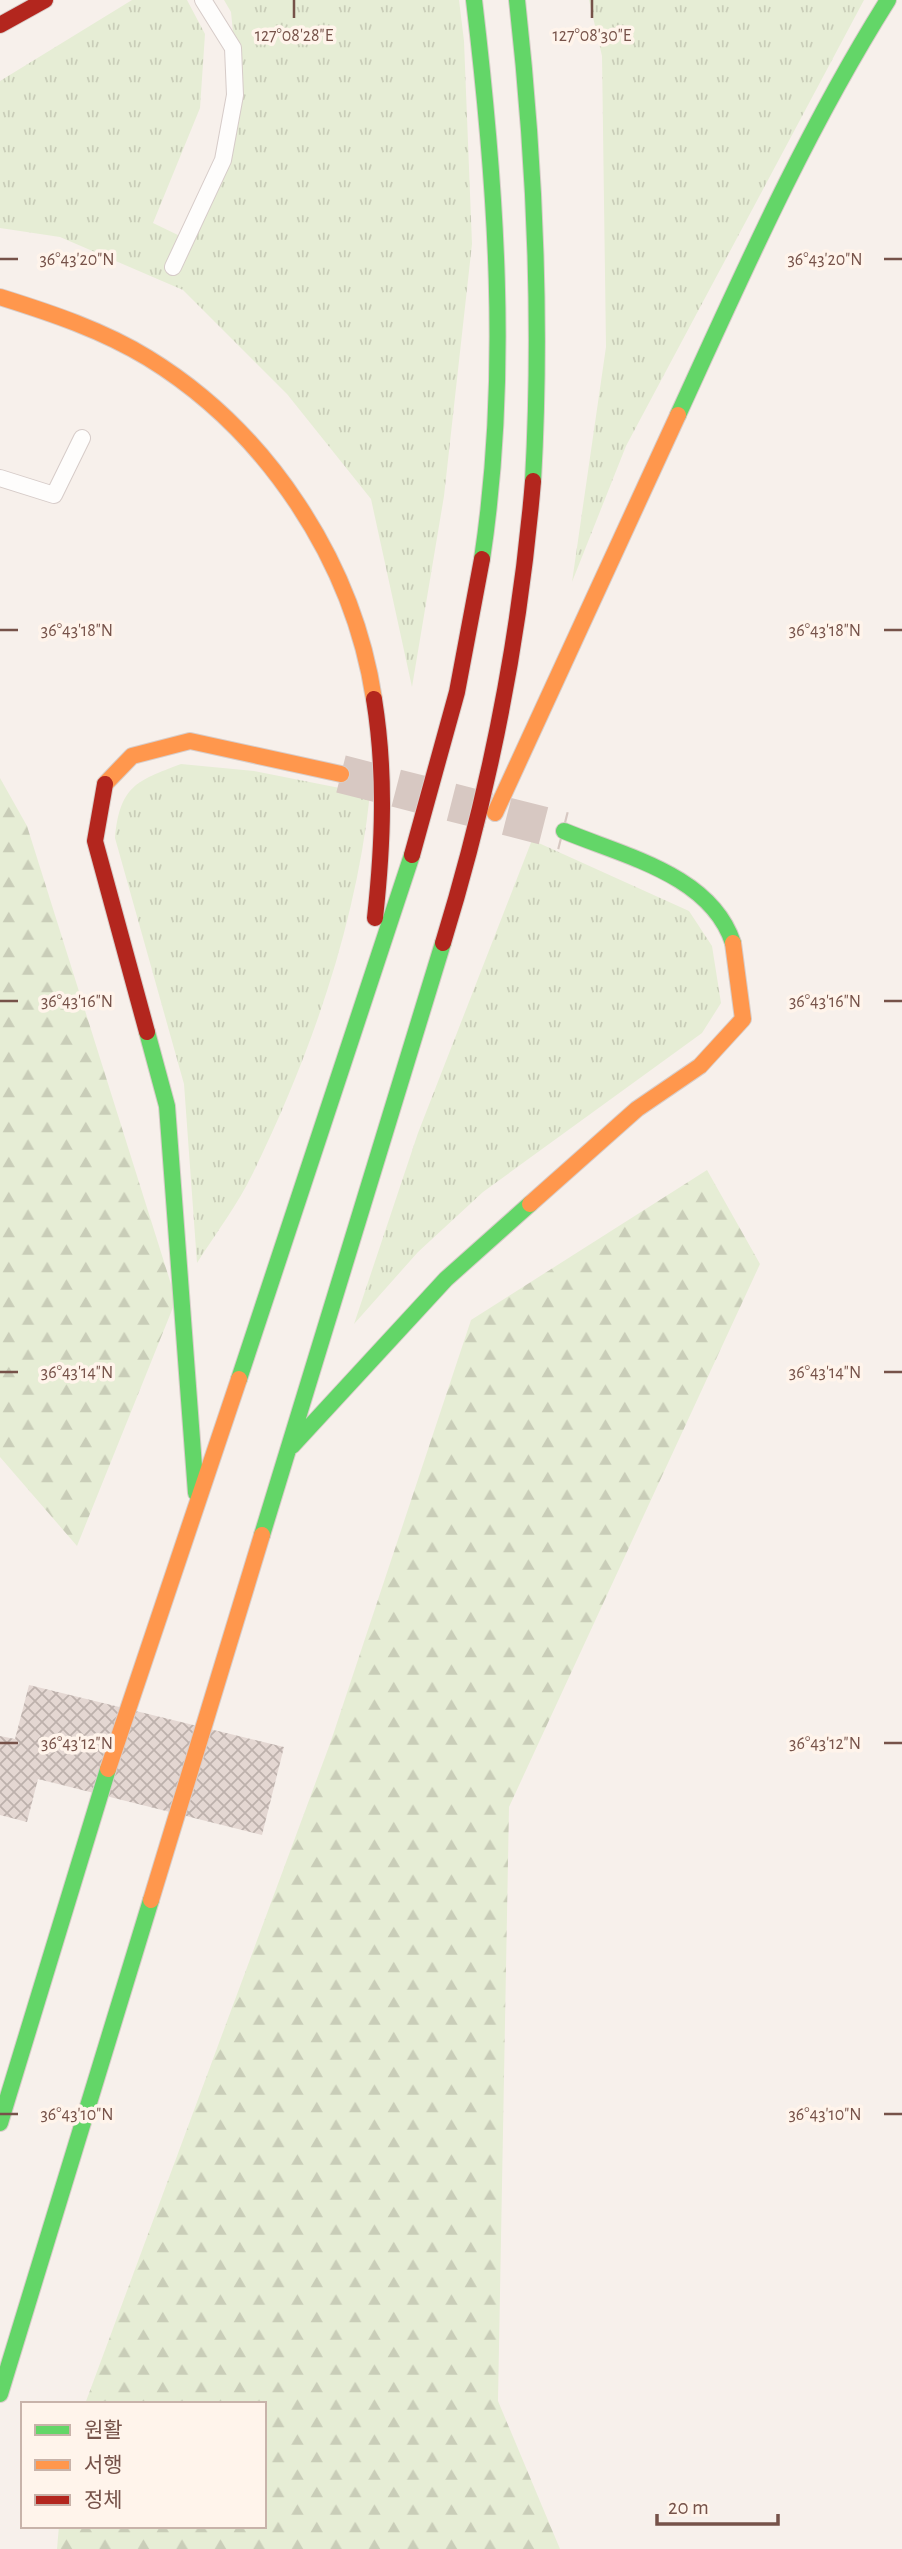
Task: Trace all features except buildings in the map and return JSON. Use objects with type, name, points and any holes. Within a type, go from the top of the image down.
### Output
[{"type":"highway","points":[[0,25],[45,0]]},
{"type":"highway","points":[[0,2123],[112,1758],[197,1510],[437,772],[485,544],[493,458],[495,303],[488,124],[474,0]]},
{"type":"highway","points":[[0,2394],[285,1452],[459,891],[514,643],[536,432],[536,217],[529,94],[517,0]]},
{"type":"highway","points":[[459,891],[785,183],[848,64],[888,0]]},
{"type":"highway","points":[[0,297],[33,305],[94,327],[198,391],[246,436],[297,505],[323,547],[345,591],[362,641],[382,750],[380,869],[368,983]]},
{"type":"highway","points":[[197,1510],[167,1106],[95,841],[105,784],[132,756],[190,741],[341,774]]},
{"type":"highway","points":[[285,1452],[446,1279],[637,1109],[699,1066],[743,1019],[737,959],[722,916],[687,884],[564,831]]},
{"type":"lane","points":[[173,267],[223,160],[236,95],[233,48],[202,0]]},
{"type":"lane","points":[[0,478],[54,495],[82,438]]},
{"type":"green space","points":[[132,0],[187,0],[205,34],[200,108],[153,223],[180,236],[225,136],[238,82],[231,12],[224,0],[459,0],[464,41],[472,244],[444,496],[412,687],[371,499],[287,394],[183,290],[60,237],[0,228],[0,81]]},
{"type":"green space","points":[[589,0],[864,0],[626,446],[572,582],[606,347],[602,56]]},
{"type":"green space","points":[[181,764],[254,771],[370,794],[354,892],[328,988],[312,1035],[253,1173],[197,1263],[184,1084],[115,838],[121,807],[133,788],[152,775]]},
{"type":"green space","points":[[0,778],[27,826],[176,1300],[77,1546],[0,1457]]},
{"type":"green space","points":[[532,840],[689,911],[712,946],[721,1003],[702,1033],[483,1192],[418,1252],[354,1324],[418,1133]]},
{"type":"green space","points":[[707,1170],[760,1264],[509,1807],[498,2401],[560,2549],[57,2549],[59,2528],[266,2528],[266,2402],[86,2402],[331,1741],[471,1320]]},
{"type":"tunnel","points":[[341,774],[564,831]]},
{"type":"traffic: fast","points":[[474,0],[494,209],[497,279],[496,419],[482,559]]},
{"type":"traffic: fast","points":[[517,0],[535,240],[537,361],[533,481]]},
{"type":"traffic: fast","points":[[678,415],[802,152],[888,0]]},
{"type":"traffic: fast","points":[[564,831],[638,859],[686,884],[706,900],[722,920],[733,943]]},
{"type":"traffic: fast","points":[[239,1379],[412,855]]},
{"type":"traffic: fast","points":[[262,1535],[443,943]]},
{"type":"traffic: fast","points":[[147,1032],[167,1106],[196,1493]]},
{"type":"traffic: fast","points":[[292,1446],[446,1279],[530,1204]]},
{"type":"traffic: fast","points":[[0,2123],[108,1769]]},
{"type":"traffic: fast","points":[[0,2394],[151,1900]]},
{"type":"traffic: slow","points":[[0,297],[76,323],[131,348],[191,388],[231,423],[266,462],[298,504],[325,550],[347,598],[363,648],[374,699]]},
{"type":"traffic: slow","points":[[495,813],[678,415]]},
{"type":"traffic: slow","points":[[105,784],[132,756],[190,741],[341,774]]},
{"type":"traffic: slow","points":[[530,1204],[637,1109],[700,1066],[743,1019],[733,943]]},
{"type":"traffic: slow","points":[[108,1769],[239,1379]]},
{"type":"traffic: slow","points":[[151,1900],[262,1535]]},
{"type":"traffic: jam","points":[[0,25],[45,0]]},
{"type":"traffic: jam","points":[[443,943],[475,830],[500,715],[520,598],[533,481]]},
{"type":"traffic: jam","points":[[412,855],[457,692],[482,559]]},
{"type":"traffic: jam","points":[[374,699],[382,781],[380,863],[375,918]]},
{"type":"traffic: jam","points":[[105,784],[95,841],[147,1032]]}]
